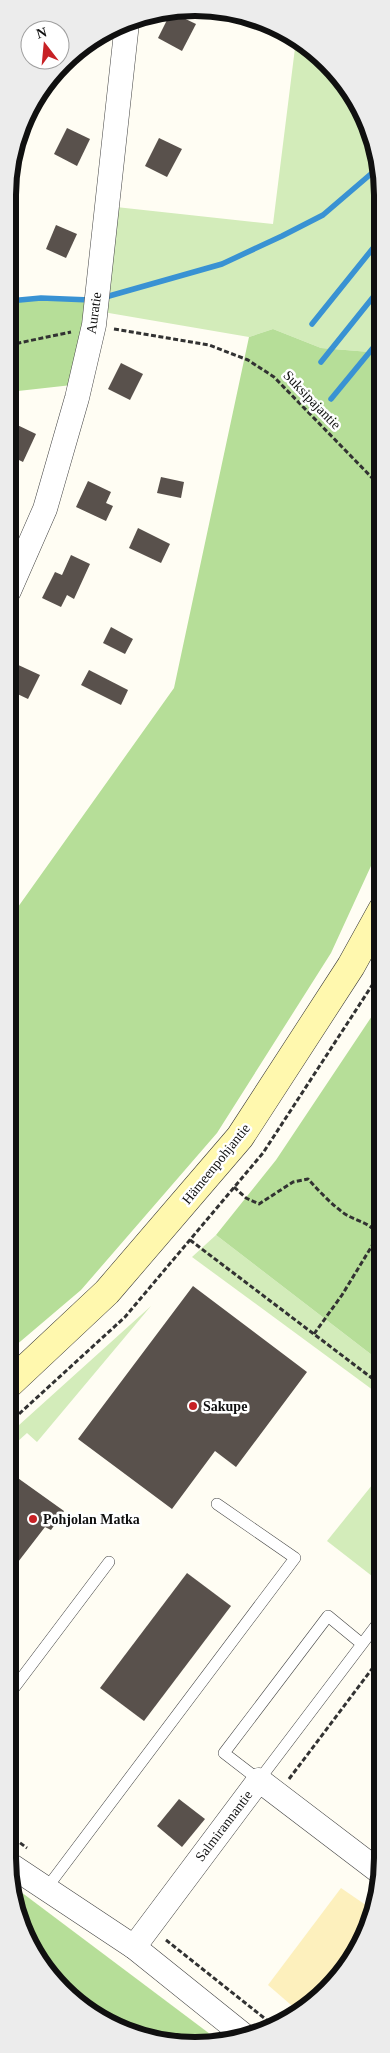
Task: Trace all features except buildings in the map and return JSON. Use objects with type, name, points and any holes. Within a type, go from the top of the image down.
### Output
[{"type":"main road","name":"Hämeenpohjantie","points":[[16,1377],[107,1292],[240,1137],[351,966],[374,924]]},
{"type":"street","name":"Auratie","points":[[16,575],[44,509],[77,398],[94,325],[126,30]]},
{"type":"street","name":"Salmirannantie","points":[[134,1947],[258,1780],[373,1868]]},
{"type":"street","points":[[17,1869],[134,1947],[239,2031]]},
{"type":"lane","points":[[46,1889],[295,1558],[217,1504]]},
{"type":"lane","points":[[16,1685],[108,1562]]},
{"type":"lane","points":[[362,1644],[328,1616],[224,1753],[258,1780],[362,1644],[374,1628]]},
{"type":"path","points":[[16,344],[49,338],[94,325]]},
{"type":"path","name":"Suksipajantie","points":[[94,325],[209,345],[248,360],[274,377],[374,480]]},
{"type":"path","points":[[234,1187],[246,1198],[259,1204],[293,1182],[308,1179],[336,1207],[374,1227]]},
{"type":"path","points":[[190,1240],[374,1380]]},
{"type":"path","points":[[314,1334],[342,1295],[374,1242]]},
{"type":"green space","points":[[295,47],[313,61],[337,86],[355,116],[368,149],[374,195],[374,352],[321,348],[273,329],[249,337],[103,312],[116,207],[273,224]]},
{"type":"green space","points":[[41,298],[85,299],[81,384],[16,391],[16,300]]},
{"type":"green space","points":[[273,329],[321,348],[374,352],[374,859],[331,953],[217,1133],[81,1290],[16,1345],[16,910],[174,688],[249,337]]},
{"type":"green space","points":[[374,1013],[374,1357],[216,1235],[276,1160]]},
{"type":"green space","points":[[216,1235],[374,1357],[374,1391],[192,1257]]},
{"type":"green space","points":[[151,1306],[37,1442],[27,1433],[16,1443],[16,1428]]},
{"type":"green space","points":[[374,1483],[374,1578],[327,1541]]},
{"type":"green space","points":[[20,1891],[212,2036],[195,2037],[149,2031],[116,2018],[86,2000],[61,1976],[46,1957],[30,1926]]},
{"type":"sand","points":[[341,1888],[367,1906],[355,1937],[344,1957],[329,1976],[304,2000],[294,2007],[268,1985]]},
{"type":"waterway","points":[[102,298],[222,264],[323,215],[372,173]]},
{"type":"waterway","points":[[312,324],[374,247]]},
{"type":"waterway","points":[[321,362],[374,296]]},
{"type":"waterway","points":[[16,300],[41,298],[90,300]]},
{"type":"waterway","points":[[331,399],[374,347]]},
{"type":"place","name":"Sakupe","points":[[193,1406]]},
{"type":"place","name":"Pohjolan Matka","points":[[33,1519]]}]
